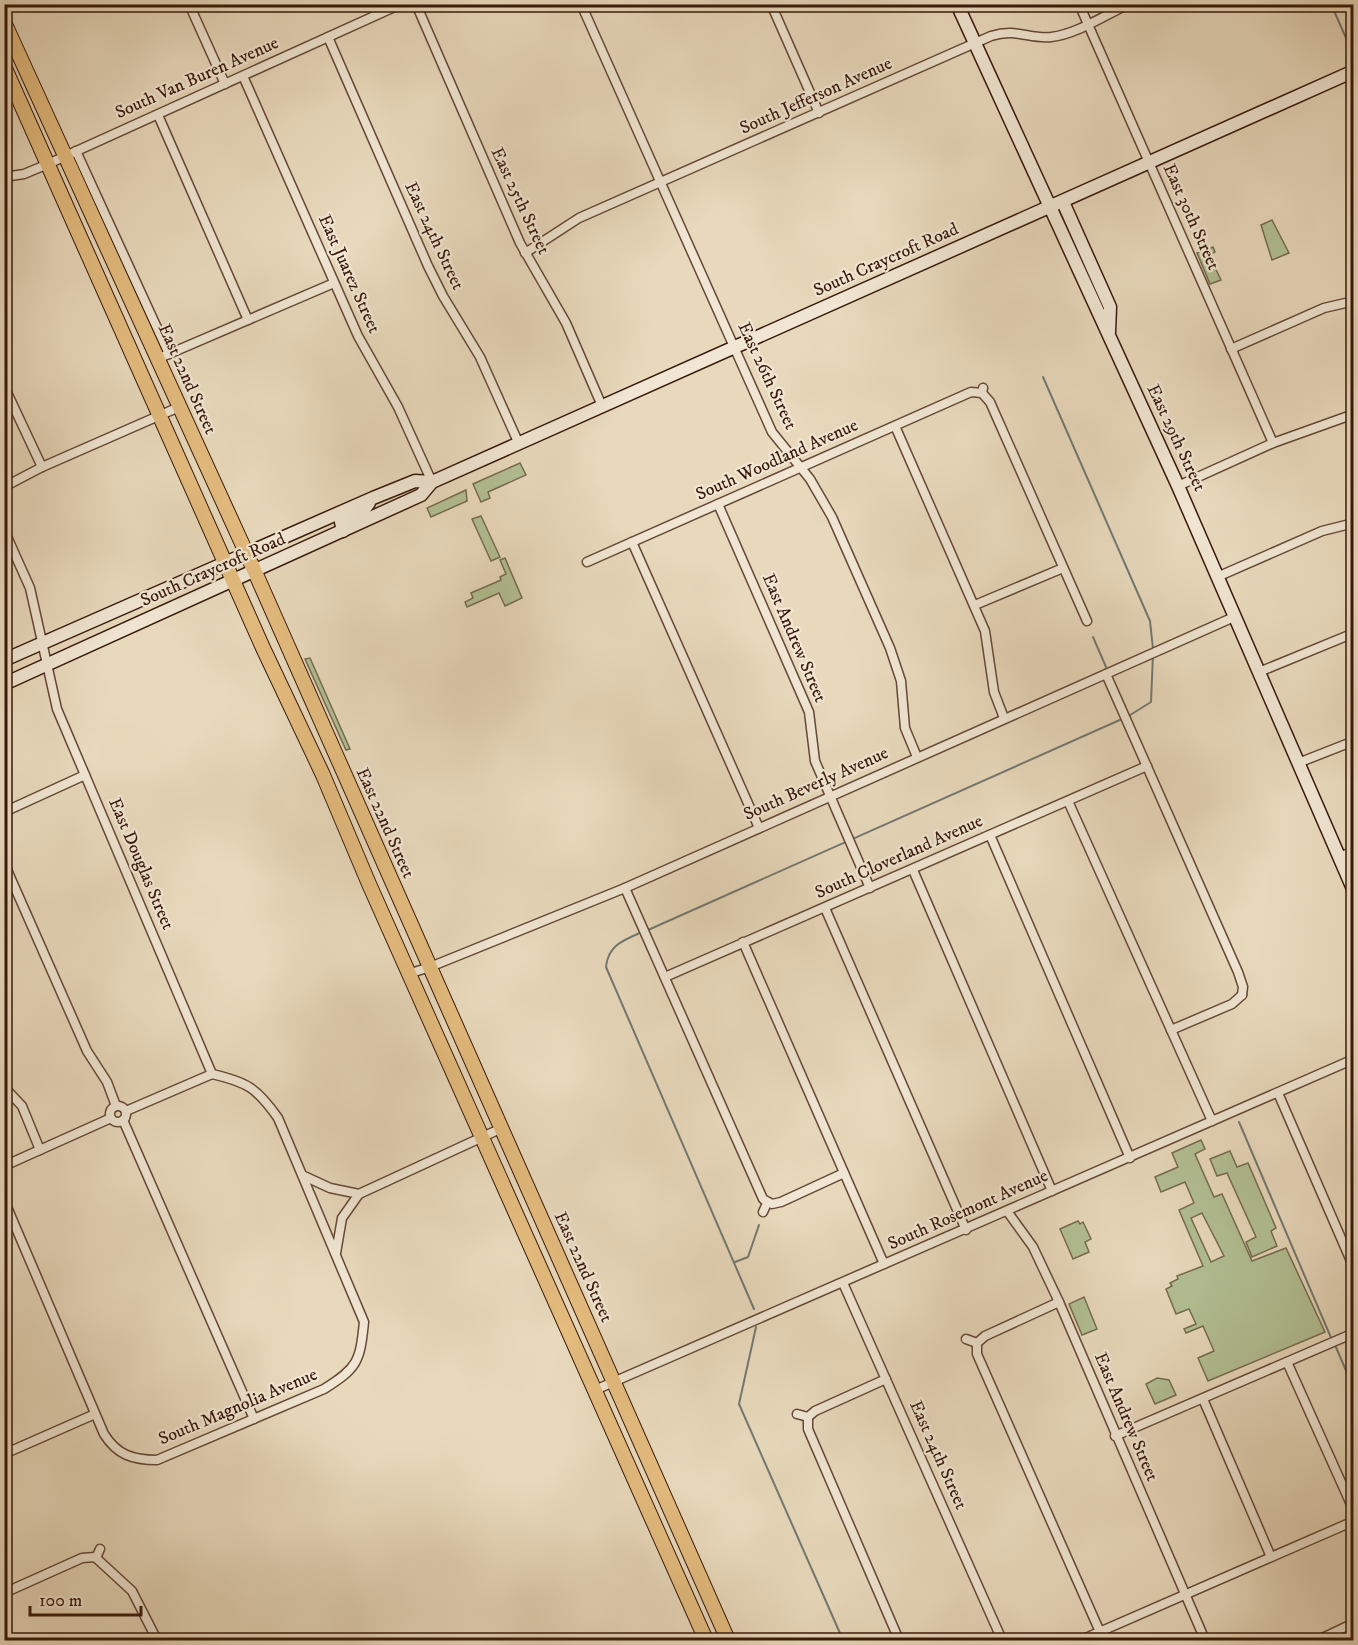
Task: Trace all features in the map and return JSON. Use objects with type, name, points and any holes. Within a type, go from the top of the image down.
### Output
[{"type":"main road","name":"East 29th Street","points":[[957,4],[1178,486],[1353,891]]},
{"type":"main road","name":"East 22nd Street","points":[[4,22],[70,153],[164,357],[180,407],[728,1641]]},
{"type":"main road","name":"East 22nd Street","points":[[4,66],[233,581],[323,775],[408,974],[483,1137],[706,1641]]},
{"type":"main road","name":"South Craycroft Road","points":[[4,660],[225,561],[373,498],[415,481],[432,482],[1353,71]]},
{"type":"main road","points":[[1063,202],[1110,307],[1109,336]]},
{"type":"main road","name":"South Craycroft Road","points":[[4,684],[422,495],[432,482]]},
{"type":"main road","points":[[343,531],[341,522],[363,511],[373,498]]},
{"type":"main road","points":[[692,1610],[711,1602]]},
{"type":"street","points":[[189,4],[225,84]]},
{"type":"street","name":"South Van Buren Avenue","points":[[4,177],[24,174],[48,164],[328,37],[383,8],[401,4]]},
{"type":"street","name":"East 25th Street","points":[[416,4],[525,253],[566,323],[602,406]]},
{"type":"street","name":"East 26th Street","points":[[581,4],[772,432],[810,479],[832,517],[894,657],[901,681],[905,728],[917,758]]},
{"type":"street","points":[[771,4],[819,113]]},
{"type":"street","name":"East 30th Street","points":[[1079,4],[1273,442]]},
{"type":"street","name":"South Jefferson Avenue","points":[[525,253],[579,218],[974,44],[1006,32],[1050,37],[1129,4]]},
{"type":"street","name":"East 24th Street","points":[[328,37],[428,266],[443,296],[480,357],[519,444]]},
{"type":"street","name":"East Juarez Street","points":[[243,76],[358,336],[398,406],[432,482]]},
{"type":"street","points":[[158,115],[248,320]]},
{"type":"street","points":[[164,357],[334,283]]},
{"type":"street","points":[[1232,349],[1324,308],[1353,301]]},
{"type":"street","points":[[4,386],[42,467]]},
{"type":"street","name":"South Woodland Avenue","points":[[587,562],[798,467],[971,392],[983,390],[1063,568]]},
{"type":"street","points":[[4,487],[42,467],[180,407]]},
{"type":"street","points":[[1178,486],[1273,442],[1353,414]]},
{"type":"street","points":[[895,426],[985,631],[994,692],[1004,718]]},
{"type":"street","name":"East Andrew Street","points":[[718,504],[809,712],[815,761],[870,888]]},
{"type":"street","points":[[1217,577],[1322,531],[1353,523]]},
{"type":"street","name":"East Douglas Street","points":[[4,530],[30,588],[57,709],[212,1074]]},
{"type":"street","points":[[632,542],[759,828]]},
{"type":"street","points":[[975,605],[1063,568],[1087,621]]},
{"type":"street","name":"South Beverly Avenue","points":[[408,974],[625,888],[1234,616]]},
{"type":"street","points":[[1259,672],[1353,633]]},
{"type":"street","points":[[1106,674],[1238,972],[1246,996],[1171,1030]]},
{"type":"street","points":[[1298,764],[1353,741]]},
{"type":"street","name":"South Cloverland Avenue","points":[[665,977],[1147,766]]},
{"type":"street","points":[[4,812],[85,775]]},
{"type":"street","points":[[1068,801],[1212,1121]]},
{"type":"street","points":[[990,835],[1130,1158]]},
{"type":"street","points":[[1339,857],[1353,851]]},
{"type":"street","points":[[4,863],[87,1051],[107,1082],[116,1106]]},
{"type":"street","points":[[913,870],[1052,1191]]},
{"type":"street","points":[[625,888],[760,1196],[766,1202],[781,1202],[844,1173]]},
{"type":"street","points":[[825,908],[966,1230]]},
{"type":"street","points":[[743,942],[885,1264]]},
{"type":"street","name":"South Rosemont Avenue","points":[[596,1390],[1353,1059]]},
{"type":"street","points":[[116,1106],[110,1111],[111,1118],[115,1122],[212,1074]]},
{"type":"street","name":"South Magnolia Avenue","points":[[4,1200],[95,1414],[104,1434],[116,1450],[141,1460],[157,1460],[324,1389],[348,1374],[361,1353],[364,1322],[278,1118],[261,1094],[236,1080],[212,1074]]},
{"type":"street","points":[[4,1087],[22,1106],[40,1150]]},
{"type":"street","points":[[1278,1093],[1353,1268]]},
{"type":"street","points":[[116,1106],[121,1106],[254,1419]]},
{"type":"street","points":[[4,1166],[111,1118]]},
{"type":"street","points":[[336,1253],[342,1218],[358,1194],[502,1128]]},
{"type":"street","points":[[304,1176],[330,1188],[358,1194]]},
{"type":"street","points":[[763,1212],[766,1202]]},
{"type":"street","name":"East Andrew Street","points":[[1007,1211],[1033,1247],[1059,1302],[1205,1641]]},
{"type":"street","name":"East 24th Street","points":[[843,1283],[1002,1641]]},
{"type":"street","points":[[1059,1302],[985,1336],[977,1343],[977,1354],[1100,1632]]},
{"type":"street","points":[[1115,1436],[1353,1334]]},
{"type":"street","points":[[966,1339],[977,1343]]},
{"type":"street","points":[[1287,1362],[1353,1511]]},
{"type":"street","points":[[886,1379],[815,1411],[808,1418],[808,1429],[899,1641]]},
{"type":"street","points":[[1203,1399],[1271,1557]]},
{"type":"street","points":[[4,1454],[95,1414]]},
{"type":"street","points":[[797,1414],[808,1418]]},
{"type":"street","points":[[1081,1641],[1353,1521]]},
{"type":"street","points":[[4,1593],[82,1558],[98,1555],[112,1575],[132,1591],[154,1640]]},
{"type":"street","points":[[1318,1641],[1353,1623]]},
{"type":"green space","points":[[1272,220],[1289,253],[1272,260],[1261,225]]},
{"type":"green space","points":[[1213,247],[1215,252],[1209,255],[1221,280],[1210,284],[1197,253]]},
{"type":"green space","points":[[520,463],[526,475],[488,492],[490,498],[481,502],[473,484]]},
{"type":"green space","points":[[466,490],[467,501],[431,517],[427,508]]},
{"type":"green space","points":[[481,516],[500,557],[491,561],[472,519]]},
{"type":"green space","points":[[505,558],[522,598],[505,606],[499,593],[467,607],[465,602],[473,598],[471,593],[501,580],[500,577],[506,574],[500,560]]},
{"type":"green space","points":[[310,658],[350,749],[346,750],[305,659]]},
{"type":"green space","points":[[1201,1140],[1205,1149],[1195,1154],[1214,1197],[1222,1194],[1252,1261],[1286,1248],[1325,1332],[1208,1381],[1198,1358],[1214,1351],[1203,1326],[1186,1333],[1184,1329],[1196,1324],[1189,1309],[1176,1314],[1166,1289],[1172,1286],[1170,1283],[1178,1279],[1177,1276],[1203,1266],[1179,1210],[1194,1203],[1185,1182],[1161,1192],[1155,1177],[1178,1167],[1172,1153]],"holes":[[[1202,1213],[1224,1256],[1211,1262],[1191,1218]]]},
{"type":"green space","points":[[1230,1151],[1237,1167],[1248,1163],[1276,1228],[1271,1231],[1277,1246],[1252,1257],[1246,1242],[1256,1237],[1227,1173],[1217,1176],[1210,1159]]},
{"type":"green space","points":[[1078,1221],[1080,1224],[1083,1222],[1091,1239],[1085,1242],[1089,1252],[1073,1259],[1060,1229]]},
{"type":"green space","points":[[1084,1297],[1097,1329],[1082,1335],[1069,1304]]},
{"type":"green space","points":[[1157,1378],[1169,1380],[1176,1395],[1155,1404],[1146,1384]]},
{"type":"waterway","points":[[1331,4],[1350,47]]},
{"type":"waterway","points":[[1043,377],[1150,621],[1153,649]]},
{"type":"waterway","points":[[1093,637],[1106,667]]},
{"type":"waterway","points":[[1127,717],[1151,702],[1153,654]]},
{"type":"waterway","points":[[648,930],[1122,719]]},
{"type":"waterway","points":[[642,932],[618,944],[610,953],[606,967],[754,1309]]},
{"type":"waterway","points":[[1239,1122],[1332,1340]]},
{"type":"waterway","points":[[735,1262],[748,1257],[759,1225]]},
{"type":"waterway","points":[[756,1327],[739,1404],[843,1640]]},
{"type":"waterway","points":[[1335,1345],[1354,1389]]}]
